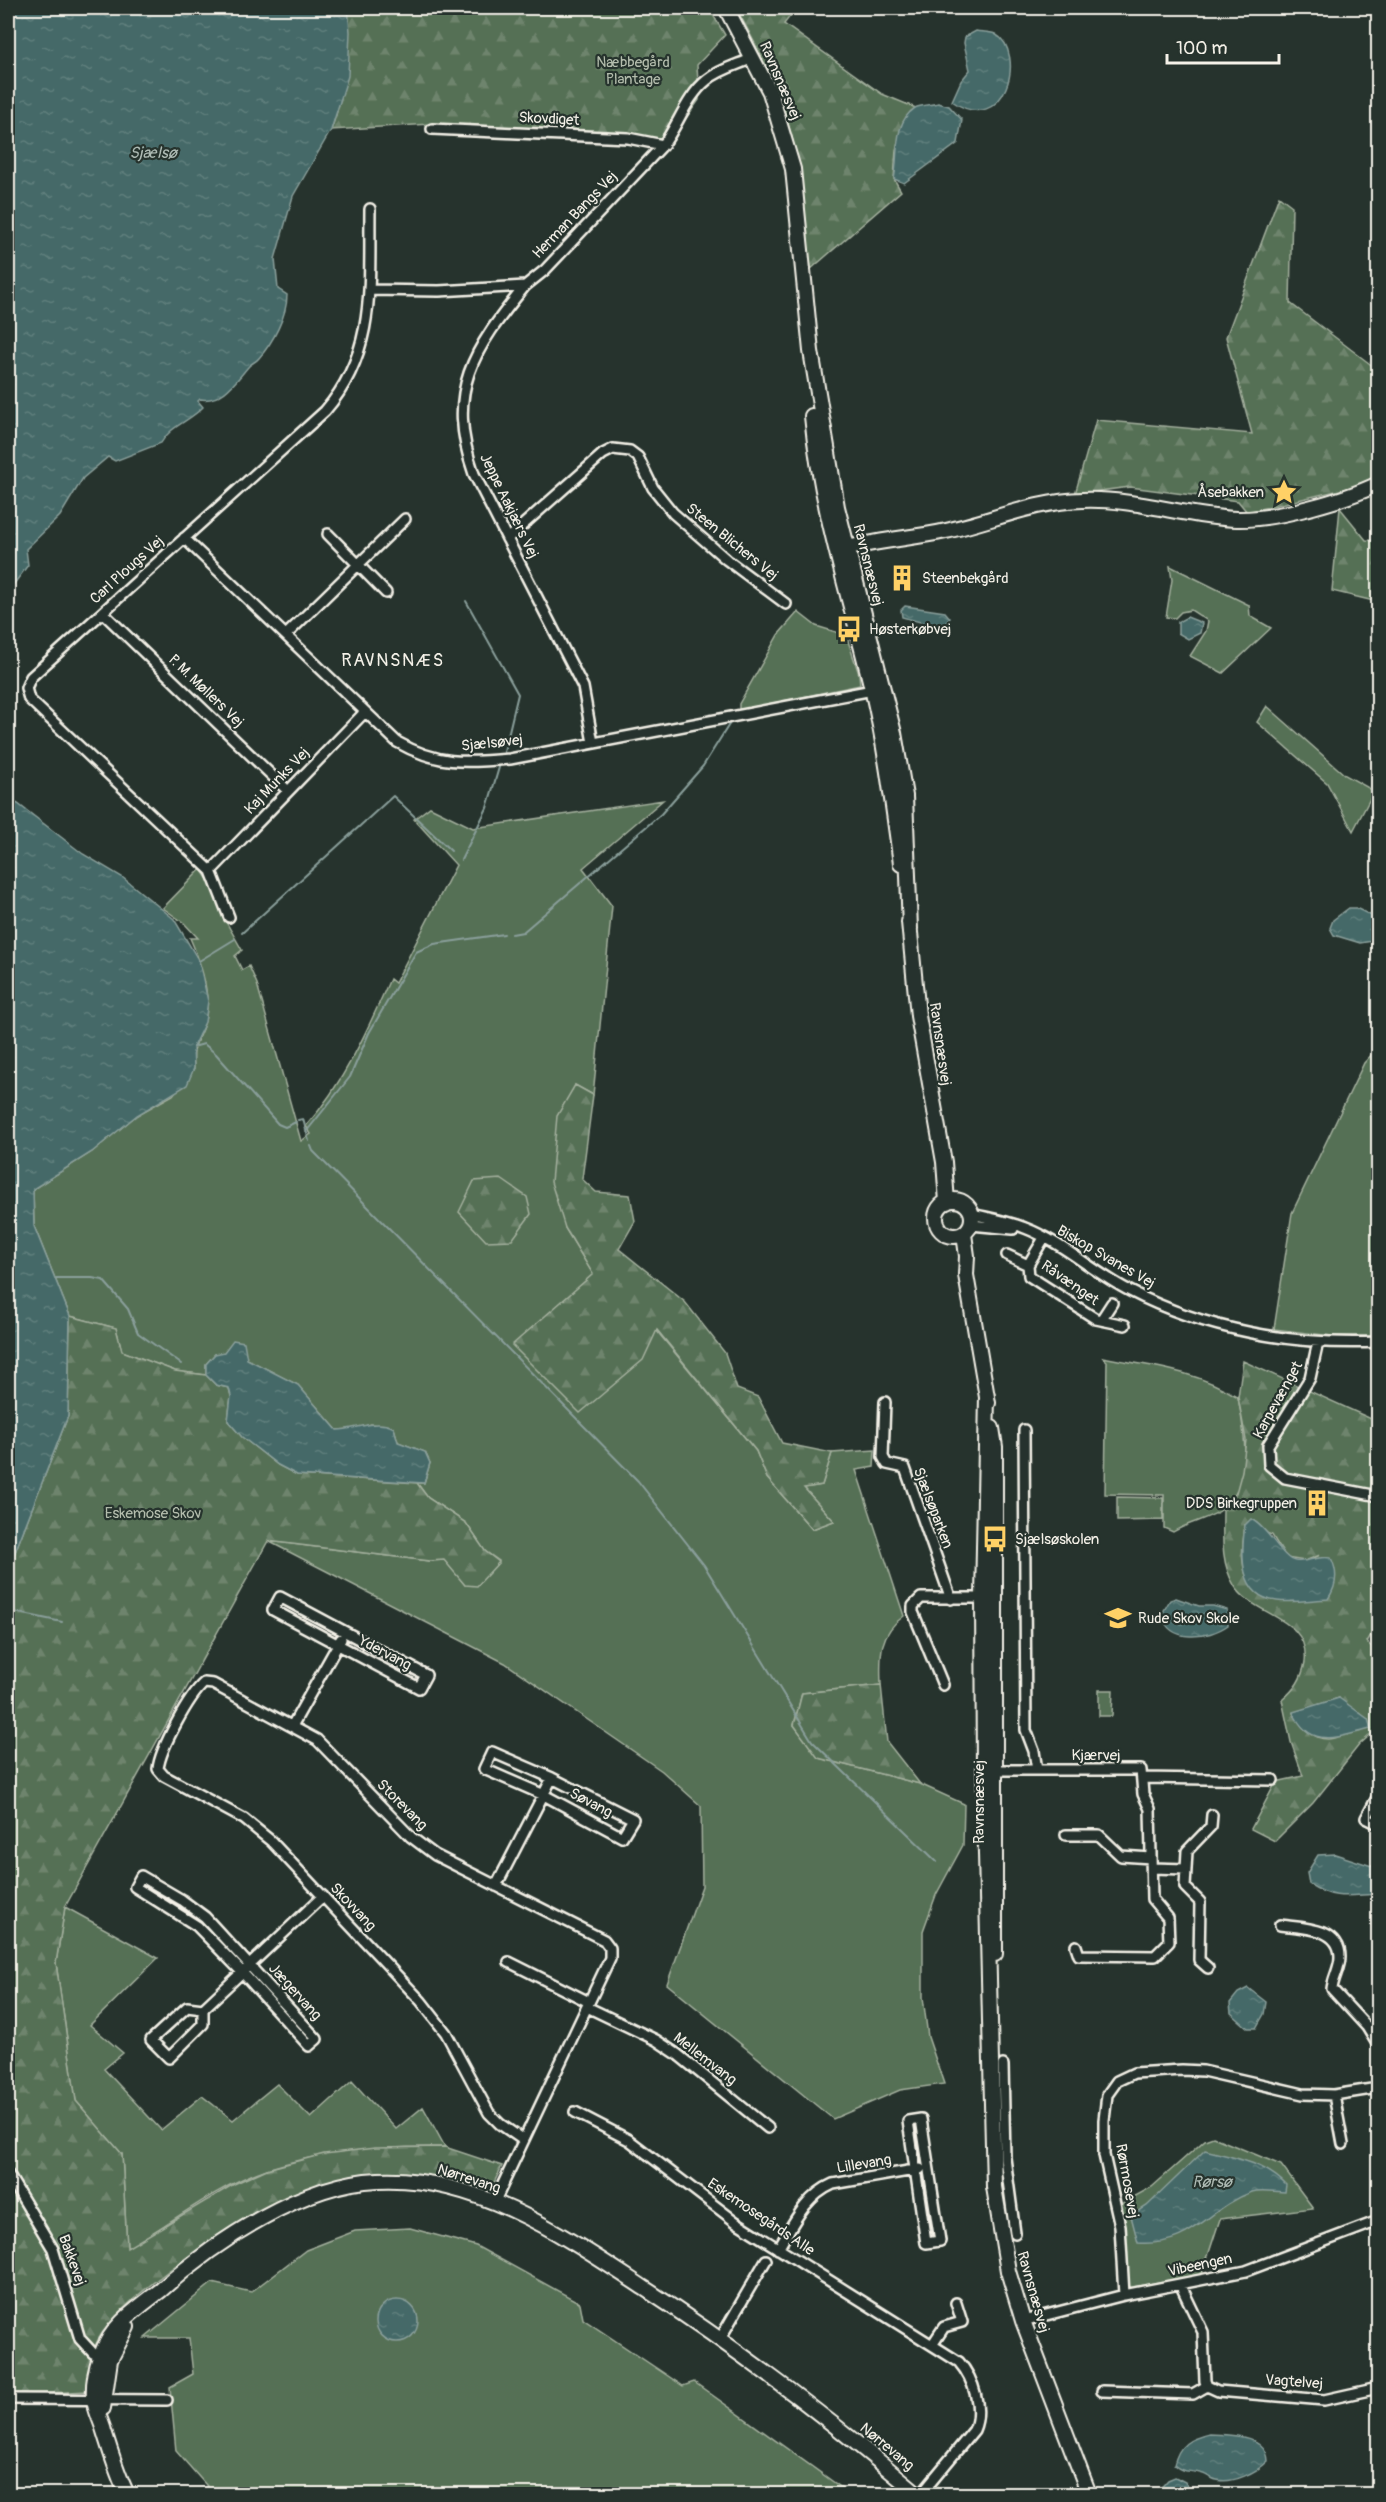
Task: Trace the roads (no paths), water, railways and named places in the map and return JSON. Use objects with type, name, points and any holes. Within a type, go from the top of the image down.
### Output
[{"type":"main road","name":"Ravnsnæsvej","points":[[726,8],[753,58],[779,120],[793,169],[811,351],[816,459],[878,689],[910,929],[919,1025],[952,1202]]},
{"type":"main road","points":[[841,550],[945,531],[1033,506],[1067,500],[1126,503],[1244,519],[1280,514],[1358,493],[1378,484]]},
{"type":"main road","points":[[952,1202],[966,1205],[965,1227],[943,1232],[938,1224],[939,1209],[952,1202]]},
{"type":"main road","name":"Ravnsnæsvej","points":[[965,1227],[966,1275],[994,1447],[989,1598],[990,1770],[986,1936],[998,2089],[994,2187],[1008,2271],[1023,2321],[1089,2494]]},
{"type":"main road","name":"Nørrevang","points":[[105,2358],[122,2321],[227,2240],[274,2213],[323,2190],[377,2180],[415,2181],[449,2187],[494,2203],[541,2225],[607,2264],[720,2339],[812,2407],[920,2494]]},
{"type":"main road","points":[[105,2358],[99,2398],[104,2429],[112,2459],[127,2494]]},
{"type":"street","name":"Herman Bangs Vej","points":[[525,286],[545,270],[663,146],[691,98],[706,81],[753,58]]},
{"type":"street","name":"Skovdiget","points":[[432,129],[628,138],[663,146]]},
{"type":"street","name":"Carl Plougs Vej","points":[[229,917],[211,870],[26,693],[31,677],[325,411],[339,394],[358,358],[369,290],[370,209]]},
{"type":"street","points":[[369,290],[439,291],[525,286]]},
{"type":"street","name":"Jeppe Aakjærs Vej","points":[[525,286],[483,342],[465,386],[462,404],[466,450],[474,474],[583,687],[593,743]]},
{"type":"street","name":"Steen Blichers Vej","points":[[507,538],[603,454],[614,449],[622,449],[638,458],[653,488],[673,513],[727,560],[786,604]]},
{"type":"street","points":[[286,635],[405,519]]},
{"type":"street","points":[[328,534],[386,593]]},
{"type":"street","name":"Sjælsøvej","points":[[184,538],[364,713],[397,742],[418,754],[443,761],[468,763],[510,759],[878,689]]},
{"type":"street","name":"P. M. Møllers Vej","points":[[103,613],[288,791]]},
{"type":"street","name":"Kaj Munks Vej","points":[[211,870],[364,713]]},
{"type":"street","name":"Biskop Svanes Vej","points":[[965,1227],[1031,1232],[1115,1282],[1164,1306],[1229,1327],[1280,1338],[1318,1342],[1378,1342]]},
{"type":"street","name":"Råvænget","points":[[1044,1238],[1028,1265],[1029,1276],[1101,1320],[1125,1325]]},
{"type":"street","name":"Råvænget","points":[[1007,1255],[1028,1265]]},
{"type":"street","name":"Råvænget","points":[[1101,1320],[1112,1303]]},
{"type":"street","name":"Karpevænget","points":[[1318,1342],[1310,1378],[1268,1445],[1269,1465],[1285,1478],[1378,1496]]},
{"type":"street","name":"Sjælsøparken","points":[[885,1402],[883,1457],[887,1464],[905,1468],[951,1599]]},
{"type":"street","points":[[1024,1430],[1026,1730],[1035,1751],[1037,1770]]},
{"type":"street","name":"Ydervang","points":[[280,1597],[426,1676],[419,1688],[338,1645],[273,1610],[280,1597]]},
{"type":"street","points":[[943,1685],[913,1612],[913,1605],[921,1598],[989,1598]]},
{"type":"street","name":"Ydervang","points":[[292,1726],[345,1632]]},
{"type":"street","name":"Storevang","points":[[178,1722],[197,1689],[204,1683],[213,1684],[292,1726],[332,1753],[411,1837],[435,1855],[604,1940],[609,1948],[610,1958],[494,2203]]},
{"type":"street","name":"Skovvang","points":[[178,1722],[159,1759],[158,1769],[164,1776],[244,1819],[271,1841],[421,2001],[446,2033],[489,2113],[523,2140]]},
{"type":"street","name":"Søvang","points":[[492,1752],[552,1778],[633,1819],[622,1837],[544,1795],[484,1769],[492,1752]]},
{"type":"street","name":"Kjærvej","points":[[990,1770],[1141,1770],[1142,1778],[1273,1779]]},
{"type":"street","name":"Søvang","points":[[496,1887],[552,1778]]},
{"type":"street","points":[[1076,1946],[1079,1954],[1155,1956],[1169,1942],[1168,1918],[1152,1899],[1150,1809],[1143,1794],[1142,1778]]},
{"type":"street","points":[[1378,1796],[1366,1818],[1378,1824]]},
{"type":"street","points":[[1208,1968],[1199,1960],[1200,1902],[1185,1887],[1187,1851],[1212,1826],[1212,1815]]},
{"type":"street","points":[[1070,1832],[1099,1835],[1125,1858],[1151,1858]]},
{"type":"street","points":[[1152,1868],[1186,1869]]},
{"type":"street","name":"Jægervang","points":[[246,1968],[205,1917],[182,1900],[141,1876],[135,1887],[196,1926],[246,1968],[317,2038],[309,2046],[246,1968]]},
{"type":"street","name":"Jægervang","points":[[203,2009],[187,2007],[152,2040],[169,2058],[203,2024],[203,2009],[323,1896]]},
{"type":"street","points":[[1280,1925],[1321,1932],[1336,1943],[1340,1955],[1332,1989],[1367,2026],[1378,2045]]},
{"type":"street","points":[[509,1962],[588,2005]]},
{"type":"street","name":"Mellemvang","points":[[588,2005],[656,2040],[677,2054],[768,2128]]},
{"type":"street","name":"Ravnsnæsvej","points":[[1003,2065],[998,2089],[1015,2233]]},
{"type":"street","name":"Rørmosevej","points":[[1124,2295],[1119,2226],[1104,2155],[1107,2095],[1117,2081],[1134,2073],[1203,2071],[1303,2094],[1334,2095],[1378,2088]]},
{"type":"street","points":[[1334,2095],[1343,2144]]},
{"type":"street","name":"Eskemosegårds Alle","points":[[575,2112],[629,2140],[736,2222],[959,2361],[968,2371],[979,2410],[978,2420],[974,2430],[920,2494]]},
{"type":"street","name":"Lillevang","points":[[921,2119],[940,2241],[926,2243],[915,2170],[908,2121],[921,2119]]},
{"type":"street","name":"Lillevang","points":[[778,2249],[807,2203],[823,2188],[833,2184],[929,2168]]},
{"type":"street","name":"Bakkevej","points":[[8,2174],[53,2249],[80,2339],[86,2348],[105,2358]]},
{"type":"street","name":"Vibeengen","points":[[1023,2321],[1124,2295],[1180,2286],[1246,2271],[1378,2221]]},
{"type":"street","points":[[720,2339],[766,2260]]},
{"type":"street","points":[[1180,2286],[1203,2332],[1203,2375],[1207,2386]]},
{"type":"street","points":[[932,2345],[944,2327],[962,2322],[956,2303]]},
{"type":"street","name":"Vagtelvej","points":[[1102,2391],[1193,2394],[1207,2386],[1218,2391],[1324,2400],[1378,2388]]},
{"type":"street","points":[[8,2399],[166,2400]]},
{"type":"water","name":"Sjælsø","points":[[8,8],[348,8],[350,32],[348,76],[331,130],[293,196],[275,259],[278,289],[287,295],[282,320],[269,344],[228,390],[215,398],[200,399],[198,401],[203,407],[170,432],[161,443],[115,461],[108,457],[83,478],[60,516],[26,549],[28,565],[8,592]]},
{"type":"water","points":[[976,31],[995,34],[1005,44],[1010,57],[1010,73],[1006,88],[998,101],[986,109],[970,110],[952,101],[961,81],[970,70],[964,43],[965,37]]},
{"type":"water","points":[[938,103],[949,106],[962,120],[958,143],[904,183],[894,179],[898,141],[903,122],[915,108]]},
{"type":"water","points":[[905,606],[945,612],[950,618],[942,628],[902,617],[901,610]]},
{"type":"water","points":[[1187,617],[1202,623],[1200,633],[1188,639],[1178,633],[1178,622]]},
{"type":"water","points":[[8,799],[18,804],[83,854],[122,877],[174,919],[199,961],[208,1001],[205,1022],[193,1047],[194,1068],[187,1085],[137,1115],[92,1152],[33,1189],[34,1226],[70,1316],[68,1416],[8,1570]]},
{"type":"water","points":[[1349,908],[1356,908],[1378,919],[1378,940],[1360,943],[1334,935],[1330,928],[1333,920]]},
{"type":"water","points":[[233,1340],[244,1342],[247,1359],[298,1385],[337,1430],[374,1424],[394,1428],[398,1442],[425,1452],[430,1463],[424,1483],[297,1475],[278,1465],[242,1437],[228,1421],[231,1396],[229,1388],[216,1385],[206,1375],[206,1364],[215,1354],[224,1352]]},
{"type":"water","points":[[1251,1519],[1264,1529],[1290,1559],[1300,1561],[1322,1557],[1331,1558],[1336,1579],[1328,1599],[1277,1601],[1264,1598],[1255,1591],[1249,1583],[1243,1560],[1245,1525]]},
{"type":"water","points":[[1176,1598],[1199,1606],[1213,1606],[1227,1610],[1228,1625],[1200,1636],[1180,1634],[1172,1630],[1165,1624],[1162,1614],[1170,1600]]},
{"type":"water","points":[[1339,1698],[1368,1719],[1371,1729],[1337,1737],[1317,1736],[1308,1732],[1300,1724],[1293,1712]]},
{"type":"water","points":[[1335,1854],[1378,1868],[1378,1894],[1335,1895],[1309,1884],[1307,1873],[1318,1855]]},
{"type":"water","points":[[1248,1988],[1266,2002],[1264,2014],[1256,2028],[1248,2028],[1231,2013],[1230,2003],[1238,1993]]},
{"type":"water","name":"Rørsø","points":[[1205,2150],[1227,2155],[1269,2171],[1286,2185],[1285,2192],[1252,2192],[1236,2199],[1186,2233],[1173,2239],[1157,2243],[1138,2243],[1131,2216],[1147,2206]]},
{"type":"water","points":[[397,2300],[412,2306],[418,2321],[412,2336],[397,2342],[382,2336],[376,2321],[382,2306]]},
{"type":"water","points":[[1209,2434],[1237,2436],[1254,2441],[1266,2452],[1268,2461],[1244,2476],[1223,2481],[1183,2470],[1174,2465],[1179,2452],[1186,2443]]},
{"type":"water","points":[[1175,2477],[1185,2482],[1191,2494],[1155,2494],[1168,2480]]},
{"type":"waterway","points":[[466,601],[518,694],[504,752]]},
{"type":"waterway","points":[[512,934],[523,932],[661,814],[703,766],[730,723]]},
{"type":"waterway","points":[[461,860],[487,808],[500,764]]},
{"type":"waterway","points":[[242,933],[393,796],[451,851]]},
{"type":"waterway","points":[[306,1132],[350,1077],[369,1033],[416,952],[434,944],[504,934]]},
{"type":"waterway","points":[[199,961],[235,939]]},
{"type":"waterway","points":[[193,1047],[204,1044],[216,1054],[278,1124],[285,1127],[296,1122]]},
{"type":"waterway","points":[[298,1120],[303,1119],[309,1141]]},
{"type":"waterway","points":[[311,1146],[313,1151],[638,1481],[704,1565],[812,1741],[937,1862]]},
{"type":"waterway","points":[[56,1278],[103,1280],[128,1309],[138,1333],[181,1364]]},
{"type":"waterway","points":[[8,1626],[11,1612]]},
{"type":"waterway","points":[[14,1612],[62,1622]]},
{"type":"place","name":"Åsebakken","points":[[1284,492]]},
{"type":"place","name":"Steenbekgård","points":[[902,578]]},
{"type":"place","name":"Høsterkøbvej","points":[[849,629]]},
{"type":"place","name":"DDS Birkegruppen","points":[[1317,1503]]},
{"type":"place","name":"Sjælsøskolen","points":[[995,1539]]},
{"type":"place","name":"Rude Skov Skole","points":[[1118,1618]]},
{"type":"district","name":"RAVNSNÆS","points":[[393,660]]},
{"type":"park label","name":"Næbbegård Plantage","points":[[633,70]]},
{"type":"park label","name":"Eskemose Skov","points":[[153,1513]]}]
